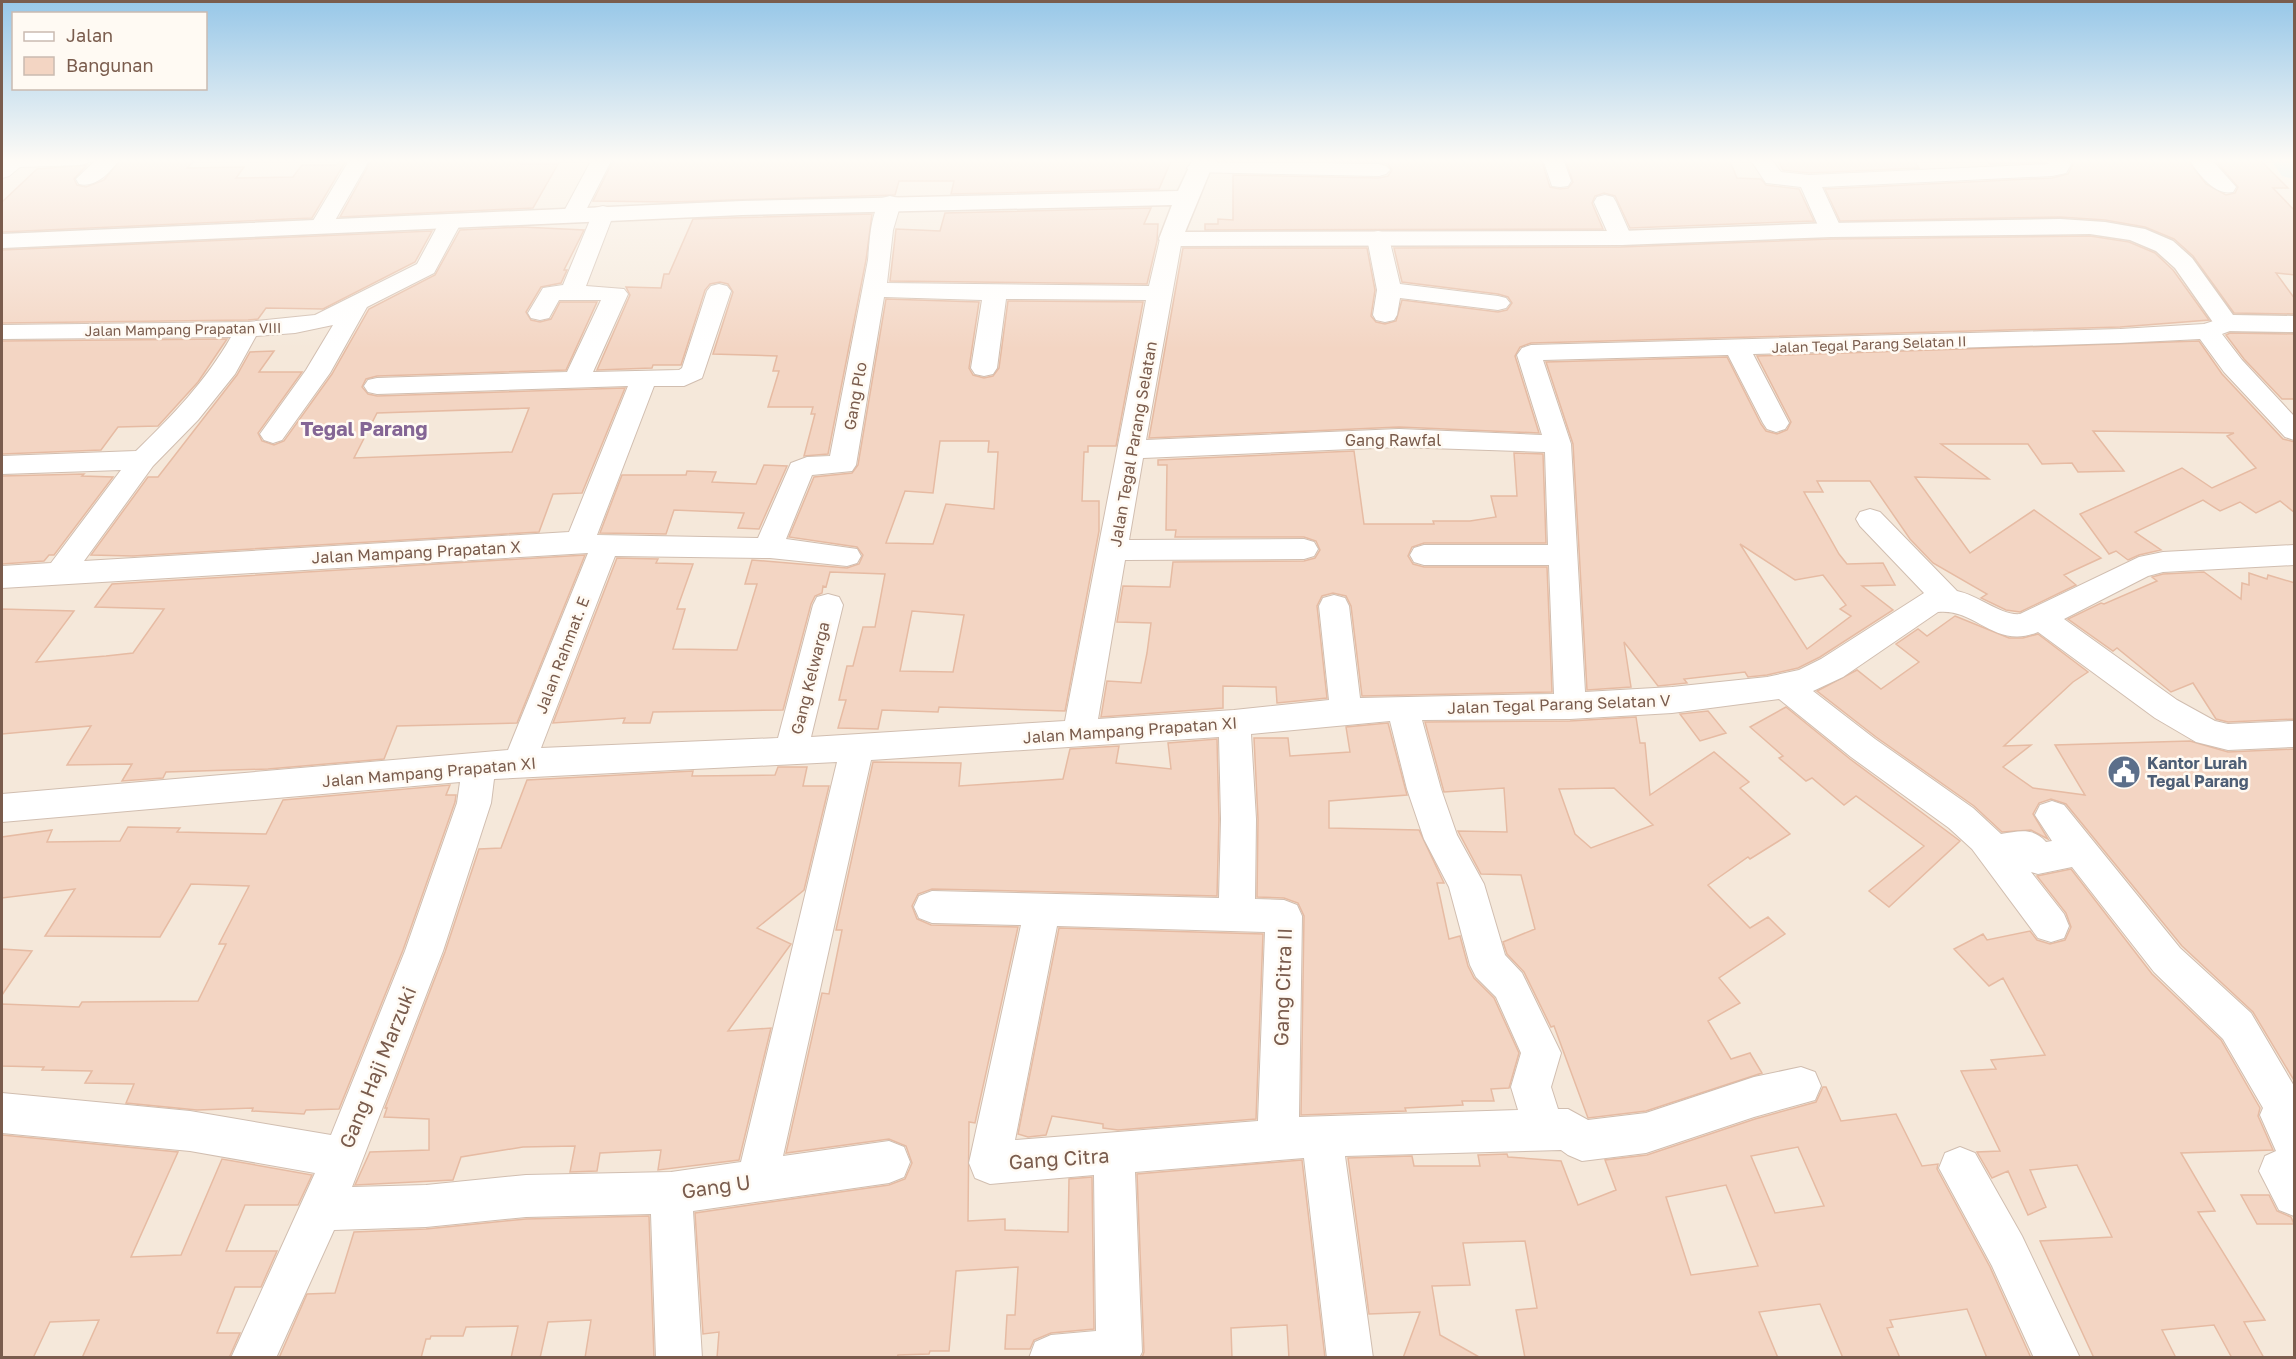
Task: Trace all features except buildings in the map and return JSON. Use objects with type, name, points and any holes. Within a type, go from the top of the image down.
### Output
[{"type":"street","points":[[321,226],[323,222]]},
{"type":"street","points":[[2,241],[414,222]]},
{"type":"street","name":"Jalan Mampang Prapatan VIII","points":[[2,333],[248,329],[295,326],[322,321],[359,300],[426,268],[450,222]]},
{"type":"street","points":[[572,292],[599,222]]},
{"type":"street","name":"Gang Plo","points":[[770,548],[801,469],[807,466],[842,465],[884,222]]},
{"type":"street","name":"Jalan Tegal Parang Selatan","points":[[1079,734],[1152,343],[1159,293],[1177,222]]},
{"type":"street","points":[[1615,222],[1622,238]]},
{"type":"street","points":[[1828,222],[1831,230]]},
{"type":"street","points":[[1171,239],[1622,238],[1831,230],[2060,226],[2127,232],[2154,240],[2176,255],[2217,327],[2217,347],[2295,431]]},
{"type":"street","points":[[1378,238],[1389,290],[1385,315]]},
{"type":"street","points":[[873,290],[1159,293]]},
{"type":"street","points":[[1389,290],[1498,303]]},
{"type":"street","points":[[377,386],[684,378],[693,372],[719,291]]},
{"type":"street","points":[[540,313],[551,293],[616,294],[576,380]]},
{"type":"street","points":[[984,368],[995,295],[998,293]]},
{"type":"street","points":[[273,434],[317,373],[359,300]]},
{"type":"street","points":[[2217,327],[2295,324]]},
{"type":"street","name":"Jalan Tegal Parang Selatan II","points":[[1558,444],[1528,355],[1530,353],[2120,336],[2217,327]]},
{"type":"street","points":[[61,572],[143,460],[189,414],[226,368],[248,329]]},
{"type":"street","points":[[1737,348],[1776,423]]},
{"type":"street","name":"Jalan Rahmat. E","points":[[519,763],[592,544],[644,378]]},
{"type":"street","name":"Gang Rawfal","points":[[1131,450],[1399,438],[1558,444]]},
{"type":"street","points":[[1558,444],[1570,706]]},
{"type":"street","points":[[2,465],[143,460]]},
{"type":"street","points":[[1870,519],[1946,598],[1964,602],[2004,625],[2028,626],[2139,568],[2163,562],[2295,555]]},
{"type":"street","name":"Jalan Mampang Prapatan X","points":[[2,577],[592,544],[770,548],[847,556]]},
{"type":"street","points":[[1114,550],[1304,549]]},
{"type":"street","points":[[1424,555],[1563,555]]},
{"type":"street","name":"Jalan Tegal Parang Selatan V","points":[[1403,708],[1570,706],[1672,700],[1804,681],[1832,668],[1931,602],[1946,598]]},
{"type":"street","name":"Gang Kelwarga","points":[[791,751],[828,605]]},
{"type":"street","points":[[1334,606],[1346,711]]},
{"type":"street","points":[[2040,618],[2166,709],[2208,733],[2228,737],[2293,735]]},
{"type":"street","points":[[1784,685],[1863,748],[1961,818],[1995,850],[2051,926]]},
{"type":"street","points":[[1403,708],[1424,789],[1442,840],[1466,884],[1489,965],[1509,985],[1541,1053],[1531,1087],[1545,1131]]},
{"type":"street","name":"Jalan Mampang Prapatan XI","points":[[2,808],[478,769],[519,763],[857,748],[1234,723],[1346,711],[1403,708]]},
{"type":"street","points":[[1234,723],[1240,834],[1236,915]]},
{"type":"street","points":[[757,1181],[857,748]]},
{"type":"street","name":"Gang Haji Marzuki","points":[[253,1358],[322,1209],[424,951],[474,803],[478,769]]},
{"type":"street","points":[[2052,815],[2167,960],[2237,1026],[2287,1111],[2280,1115],[2295,1143]]},
{"type":"street","points":[[1995,850],[2028,845],[2038,859],[2080,850]]},
{"type":"street","name":"Gang Citra II","points":[[932,907],[1284,916],[1278,1142]]},
{"type":"street","name":"Gang Citra","points":[[1042,910],[990,1163],[1278,1142]]},
{"type":"street","points":[[1278,1142],[1322,1136],[1568,1130],[1582,1142],[1646,1133],[1754,1097],[1801,1086]]},
{"type":"street","points":[[2,1113],[190,1131],[341,1157]]},
{"type":"street","points":[[1322,1136],[1350,1358]]},
{"type":"street","points":[[1051,1358],[1119,1352],[1114,1154]]},
{"type":"street","name":"Gang U","points":[[679,1358],[671,1193],[889,1161]]},
{"type":"street","points":[[2295,1164],[2280,1171],[2295,1195]]},
{"type":"street","points":[[1960,1168],[2007,1251],[2058,1358]]},
{"type":"street","points":[[322,1209],[426,1206],[526,1197],[671,1193]]},
{"type":"shaded area","points":[[2,222],[2294,222],[2294,1357],[2,1357]]},
{"type":"place","name":"Kantor Lurah Tegal Parang","points":[[2124,772]]},
{"type":"district","name":"Tegal Parang","points":[[364,428]]}]
